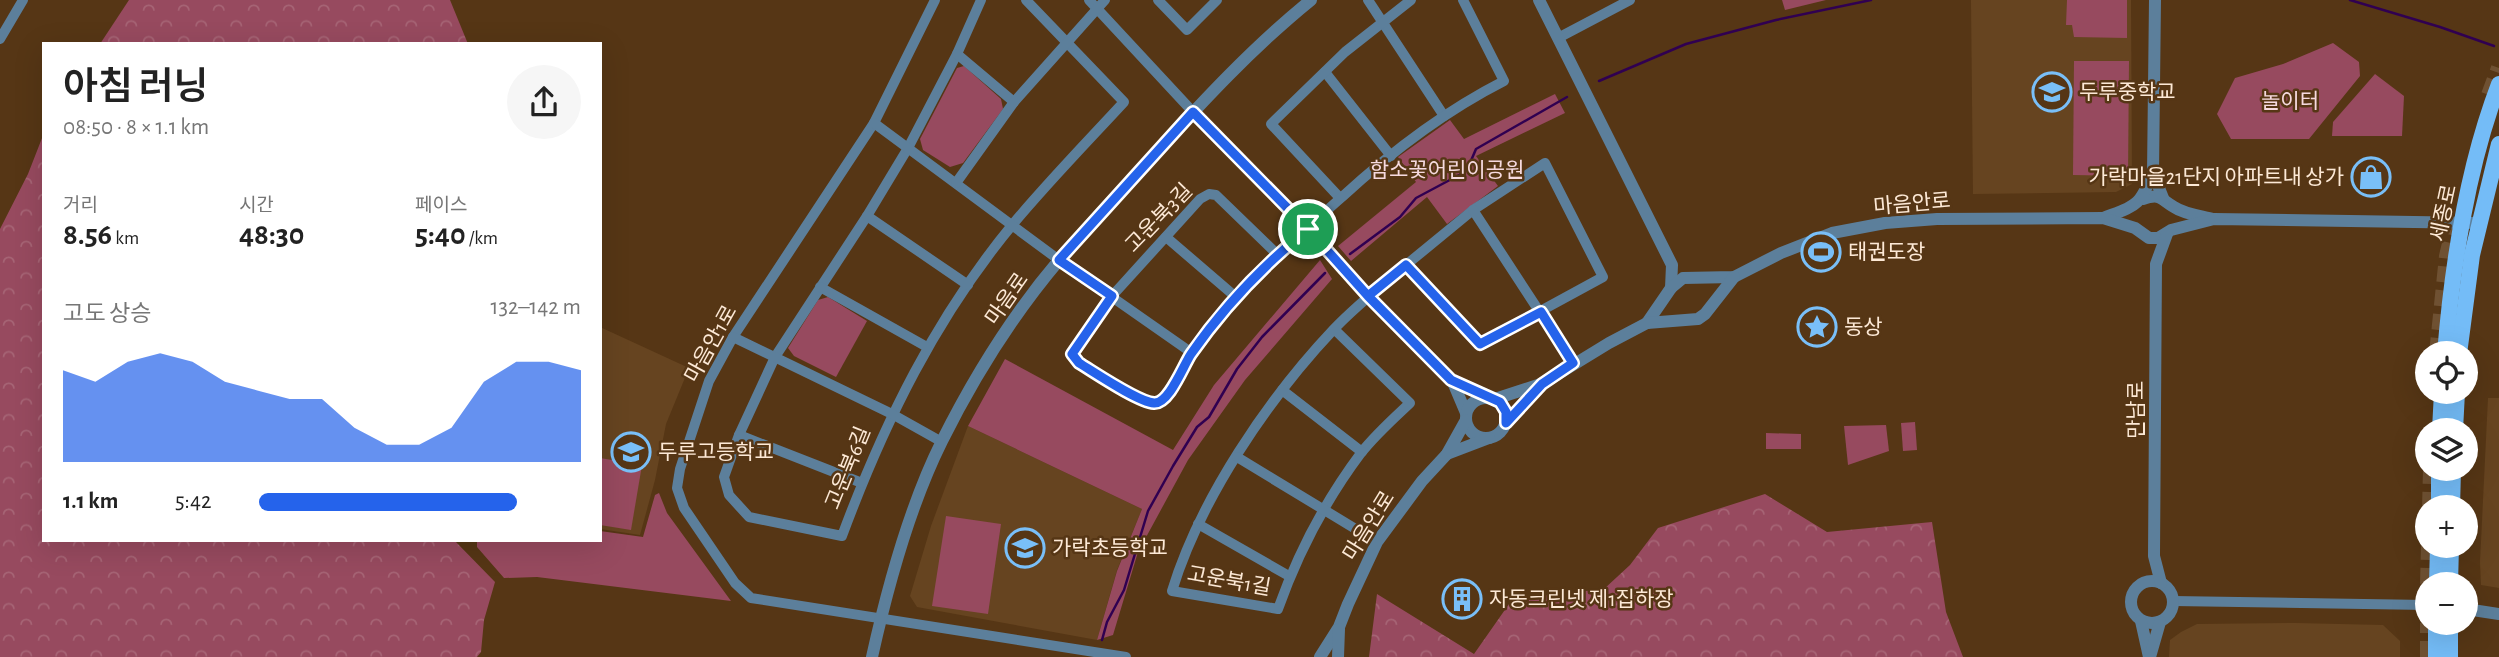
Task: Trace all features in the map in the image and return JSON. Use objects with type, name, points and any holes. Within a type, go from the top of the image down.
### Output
[{"type":"main road","name":"세종로","points":[[2460,341],[2482,139],[2499,84]]},
{"type":"main road","name":"세종로","points":[[2446,341],[2456,257],[2499,144]]},
{"type":"main road","points":[[2435,657],[2436,635]]},
{"type":"main road","points":[[2449,657],[2450,635]]},
{"type":"street","points":[[0,39],[23,0]]},
{"type":"street","name":"마음안1로","points":[[935,0],[874,123],[733,337],[709,381],[680,468],[677,488],[684,508],[735,583],[751,598],[1126,657]]},
{"type":"street","name":"고운북6길","points":[[981,0],[957,54],[908,148],[775,357],[739,435],[724,477],[729,495],[749,517],[842,536],[892,414],[927,347],[1013,224],[1124,102],[1066,43]]},
{"type":"street","points":[[1026,0],[1066,43]]},
{"type":"street","points":[[1089,0],[1193,112],[1308,229],[1368,296],[1451,380],[1492,398],[1506,412],[1506,423]]},
{"type":"street","points":[[956,183],[1014,102],[1105,0]]},
{"type":"street","points":[[1158,0],[1187,30],[1217,0]]},
{"type":"street","name":"마음로","points":[[872,657],[885,596],[920,495],[942,442],[982,369],[1059,260],[1193,112],[1269,34],[1311,0]]},
{"type":"street","points":[[1368,0],[1444,116]]},
{"type":"street","points":[[1340,198],[1271,124],[1382,21],[1410,0]]},
{"type":"street","points":[[1277,254],[1391,156],[1444,116],[1504,81],[1463,0]]},
{"type":"street","points":[[1539,0],[1672,265],[1669,304],[1681,319]]},
{"type":"street","points":[[1558,38],[1617,3],[1630,0]]},
{"type":"street","points":[[2155,0],[2154,173],[2163,198],[2173,207],[2214,219],[2471,223]]},
{"type":"street","points":[[957,54],[1014,102]]},
{"type":"street","points":[[1325,72],[1391,156]]},
{"type":"street","points":[[874,123],[1059,260],[1192,354]]},
{"type":"street","name":"고운북1길","points":[[1334,329],[1410,403],[1362,452],[1323,509],[1289,576],[1278,609],[1172,591],[1181,561],[1198,524],[1237,457],[1282,390],[1334,329],[1368,296],[1473,210],[1545,163],[1603,277],[1541,312]]},
{"type":"street","points":[[2154,173],[2132,217],[2156,264]]},
{"type":"street","name":"고운북3길","points":[[1209,194],[1216,195],[1277,254],[1192,354],[1164,400],[1155,403],[1141,399],[1079,363],[1072,354],[1112,296],[1200,199],[1209,194]]},
{"type":"street","points":[[2103,218],[2152,196],[2163,198]]},
{"type":"street","points":[[2156,264],[2175,215],[2173,207]]},
{"type":"street","points":[[1473,210],[1573,363]]},
{"type":"street","points":[[867,216],[968,285]]},
{"type":"street","points":[[2103,218],[2149,238],[2158,238],[2169,232],[2214,219]]},
{"type":"street","name":"마음안로","points":[[1734,277],[1781,253],[1832,233],[1885,223],[1937,219],[2103,218]]},
{"type":"street","points":[[1166,237],[1237,298]]},
{"type":"street","name":"만남로","points":[[2154,556],[2156,264]]},
{"type":"street","points":[[1406,265],[1480,344],[1541,312]]},
{"type":"street","points":[[1672,265],[1695,278],[1710,291],[1710,307]]},
{"type":"street","points":[[1647,323],[1676,282],[1695,278],[1734,277]]},
{"type":"street","points":[[1447,454],[1500,433],[1542,384],[1573,363],[1647,323],[1698,319],[1734,277]]},
{"type":"street","points":[[820,287],[927,347]]},
{"type":"street","points":[[733,337],[892,414],[942,442]]},
{"type":"street","points":[[1451,380],[1471,432],[1476,436],[1489,438]]},
{"type":"street","points":[[1447,454],[1477,399],[1492,398],[1542,384]]},
{"type":"street","points":[[1282,390],[1362,452]]},
{"type":"street","points":[[739,435],[862,483]]},
{"type":"street","name":"마음안로","points":[[1339,627],[1377,542],[1422,481],[1447,454]]},
{"type":"street","points":[[1237,457],[1377,542]]},
{"type":"street","points":[[1198,524],[1289,576]]},
{"type":"street","points":[[2154,556],[2161,583]]},
{"type":"street","points":[[2137,587],[2151,581],[2161,583],[2168,589],[2173,601],[2168,616],[2160,622],[2150,624],[2141,621],[2130,607],[2130,598],[2154,556]]},
{"type":"street","points":[[2173,601],[2415,606]]},
{"type":"street","points":[[2478,611],[2499,614]]},
{"type":"street","points":[[2141,621],[2150,657]]},
{"type":"street","points":[[2150,657],[2160,622]]},
{"type":"street","points":[[1320,657],[1339,627]]},
{"type":"street","points":[[1338,657],[1339,627]]},
{"type":"shaded area","name":"두루중학교","points":[[1971,0],[2131,0],[2132,184],[2116,192],[1973,194]]},
{"type":"shaded area","name":"두루고등학교","points":[[602,328],[689,368],[666,424],[640,535],[602,529]]},
{"type":"shaded area","points":[[2488,398],[2499,398],[2499,588],[2481,585]]},
{"type":"shaded area","name":"가락초등학교","points":[[968,426],[1142,509],[1117,570],[1097,640],[917,607],[910,596],[931,526]]},
{"type":"shaded area","points":[[2197,624],[2383,625],[2400,641],[2400,657],[2169,657],[2170,640]]},
{"type":"green space","points":[[129,0],[450,0],[467,42],[101,42]]},
{"type":"green space","points":[[1782,0],[1826,0],[1785,10]]},
{"type":"green space","points":[[2067,0],[2127,0],[2127,38],[2074,37],[2072,25],[2066,25]]},
{"type":"green space","name":"놀이터","points":[[2333,43],[2359,62],[2360,76],[2309,139],[2231,139],[2217,114],[2235,78],[2283,64]]},
{"type":"green space","points":[[2074,61],[2129,61],[2128,176],[2073,175]]},
{"type":"green space","points":[[964,66],[1001,99],[1003,109],[963,163],[950,167],[923,150],[920,139],[957,68]]},
{"type":"green space","points":[[2375,74],[2404,96],[2402,136],[2332,136],[2333,122]]},
{"type":"green space","name":"함소꽃어린이공원","points":[[1555,94],[1565,113],[1476,156],[1498,186],[1447,224],[1427,197],[1351,261],[1338,246],[1416,182],[1398,157],[1450,120],[1464,139]]},
{"type":"green space","points":[[42,138],[42,542],[456,542],[495,582],[484,620],[481,652],[477,657],[0,657],[0,229],[28,174]]},
{"type":"green space","points":[[1320,260],[1332,279],[1245,380],[1188,460],[1138,552],[1113,635],[1097,640],[1117,571],[1142,509],[968,426],[1005,359],[1173,450],[1214,385]]},
{"type":"green space","points":[[828,297],[867,321],[836,377],[794,356],[788,348],[818,300]]},
{"type":"green space","points":[[1915,422],[1917,450],[1903,451],[1901,423]]},
{"type":"green space","points":[[1886,425],[1889,451],[1848,465],[1844,426]]},
{"type":"green space","points":[[1766,433],[1801,434],[1801,449],[1766,449]]},
{"type":"green space","points":[[602,458],[642,465],[631,530],[602,525]]},
{"type":"green space","points":[[659,493],[667,513],[731,601],[537,577],[504,578],[477,547],[477,542],[602,542],[602,531],[643,537],[655,495]]},
{"type":"green space","points":[[1765,494],[1827,532],[1932,522],[1946,612],[1963,657],[1369,657],[1377,594],[1474,654],[1516,594],[1531,597],[1604,589],[1630,565],[1658,528]]},
{"type":"green space","points":[[946,516],[1001,524],[988,614],[932,606]]},
{"type":"waterway","points":[[1599,81],[1686,44],[1776,20],[1871,0]]},
{"type":"waterway","points":[[2350,0],[2494,46]]},
{"type":"waterway","points":[[1350,254],[1400,217],[1416,198],[1461,174],[1476,149],[1567,97]]},
{"type":"waterway","points":[[1102,640],[1107,622],[1124,590],[1148,511],[1173,466],[1197,427],[1209,417],[1237,369],[1262,337],[1325,273]]},
{"type":"tunnel","points":[[2489,95],[2499,68]]},
{"type":"tunnel","points":[[2438,341],[2447,256],[2457,214]]},
{"type":"tunnel","points":[[2430,495],[2431,481]]},
{"type":"tunnel","points":[[2428,572],[2429,558]]},
{"type":"tunnel","points":[[2428,635],[2428,657]]},
{"type":"place","name":"두루중학교","points":[[2052,92]]},
{"type":"place","name":"가락마을21단지 아파트내 상가","points":[[2371,177]]},
{"type":"place","name":"태권도장","points":[[1821,252]]},
{"type":"place","name":"동상","points":[[1817,327]]},
{"type":"place","name":"두루고등학교","points":[[631,452]]},
{"type":"place","name":"가락초등학교","points":[[1025,548]]},
{"type":"place","name":"자동크린넷 제1집하장","points":[[1462,599]]},
{"type":"route","points":[[1308,229],[1277,254],[1237,298],[1192,354],[1164,400],[1155,403],[1141,399],[1079,363],[1072,354],[1112,296],[1059,260],[1193,112],[1308,229],[1368,296],[1451,380],[1500,402],[1506,412],[1506,423],[1542,384],[1573,363],[1541,312],[1480,344],[1406,265],[1368,296],[1308,229]]}]
